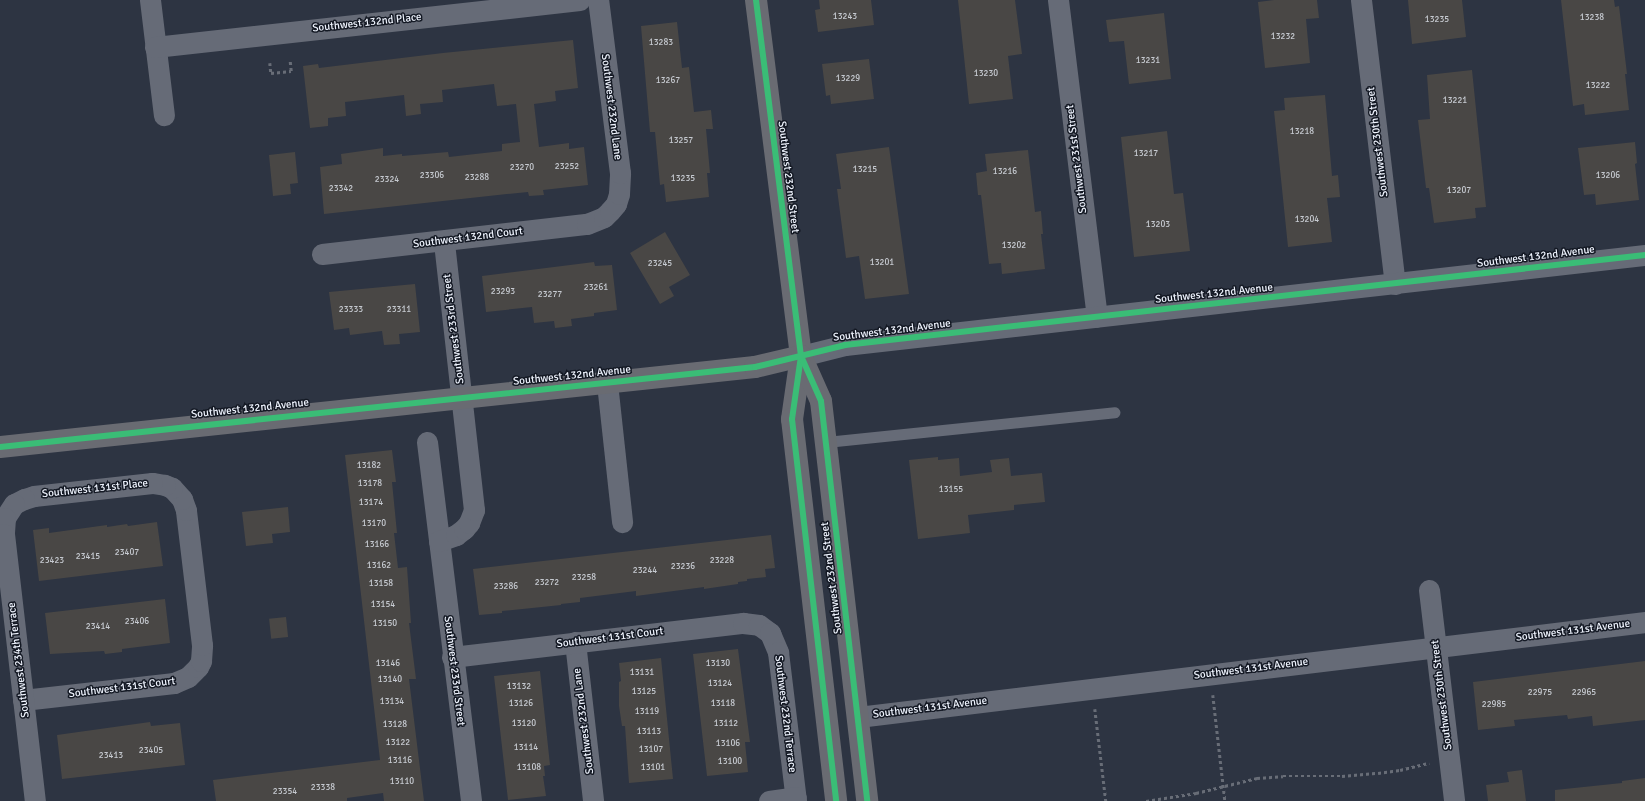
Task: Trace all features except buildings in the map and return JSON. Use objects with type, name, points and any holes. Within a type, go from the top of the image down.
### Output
[{"type":"street","points":[[150,0],[164,115]]},
{"type":"street","name":"Southwest 132nd Place","points":[[155,47],[579,0]]},
{"type":"street","name":"Southwest 232nd Lane","points":[[598,0],[620,173],[619,194],[616,204],[610,211]]},
{"type":"street","name":"Southwest 232nd Street","points":[[756,0],[801,356],[792,419],[836,801]]},
{"type":"street","name":"Southwest 231st Street","points":[[1058,0],[1097,317]]},
{"type":"street","name":"Southwest 230th Street","points":[[1360,0],[1395,284]]},
{"type":"street","name":"Southwest 132nd Court","points":[[322,254],[587,224],[604,217],[610,211]]},
{"type":"street","name":"Southwest 233rd Street","points":[[439,541],[456,535],[464,528],[469,523],[474,510],[444,241]]},
{"type":"street","name":"Southwest 132nd Avenue","points":[[0,446],[755,368],[845,345],[1645,255]]},
{"type":"street","name":"Southwest 232nd Street","points":[[801,356],[821,401],[867,801]]},
{"type":"street","points":[[607,383],[622,522]]},
{"type":"street","name":"Southwest 233rd Street","points":[[427,442],[452,657],[471,801]]},
{"type":"street","name":"Southwest 131st Place","points":[[19,501],[34,496],[152,483],[165,484],[178,493],[184,504],[194,578]]},
{"type":"street","name":"Southwest 234th Terrace","points":[[19,501],[7,513],[3,526],[35,801]]},
{"type":"street","name":"Southwest 131st Court","points":[[23,700],[174,683],[188,677],[198,668],[202,653],[194,578]]},
{"type":"street","name":"Southwest 230th Street","points":[[1429,590],[1454,801]]},
{"type":"street","name":"Southwest 131st Court","points":[[452,657],[743,622],[753,623],[766,629]]},
{"type":"street","name":"Southwest 131st Avenue","points":[[858,717],[1645,622]]},
{"type":"street","name":"Southwest 232nd Terrace","points":[[766,629],[774,638],[778,652],[796,799]]},
{"type":"street","name":"Southwest 232nd Lane","points":[[575,642],[593,801]]},
{"type":"street","points":[[769,801],[796,799]]},
{"type":"lane","points":[[826,442],[1114,412]]},
{"type":"path","points":[[270,64],[271,73],[291,71],[290,61]]},
{"type":"path","points":[[1213,694],[1225,801]]},
{"type":"path","points":[[1095,708],[1106,801]]},
{"type":"path","points":[[1146,801],[1196,793],[1257,778],[1283,776],[1342,776],[1389,772],[1429,762]]},
{"type":"cycle path","points":[[756,0],[801,356],[792,419],[836,801]]},
{"type":"cycle path","points":[[0,447],[755,367],[845,345],[1645,255]]},
{"type":"cycle path","points":[[801,356],[821,401],[867,801]]}]
